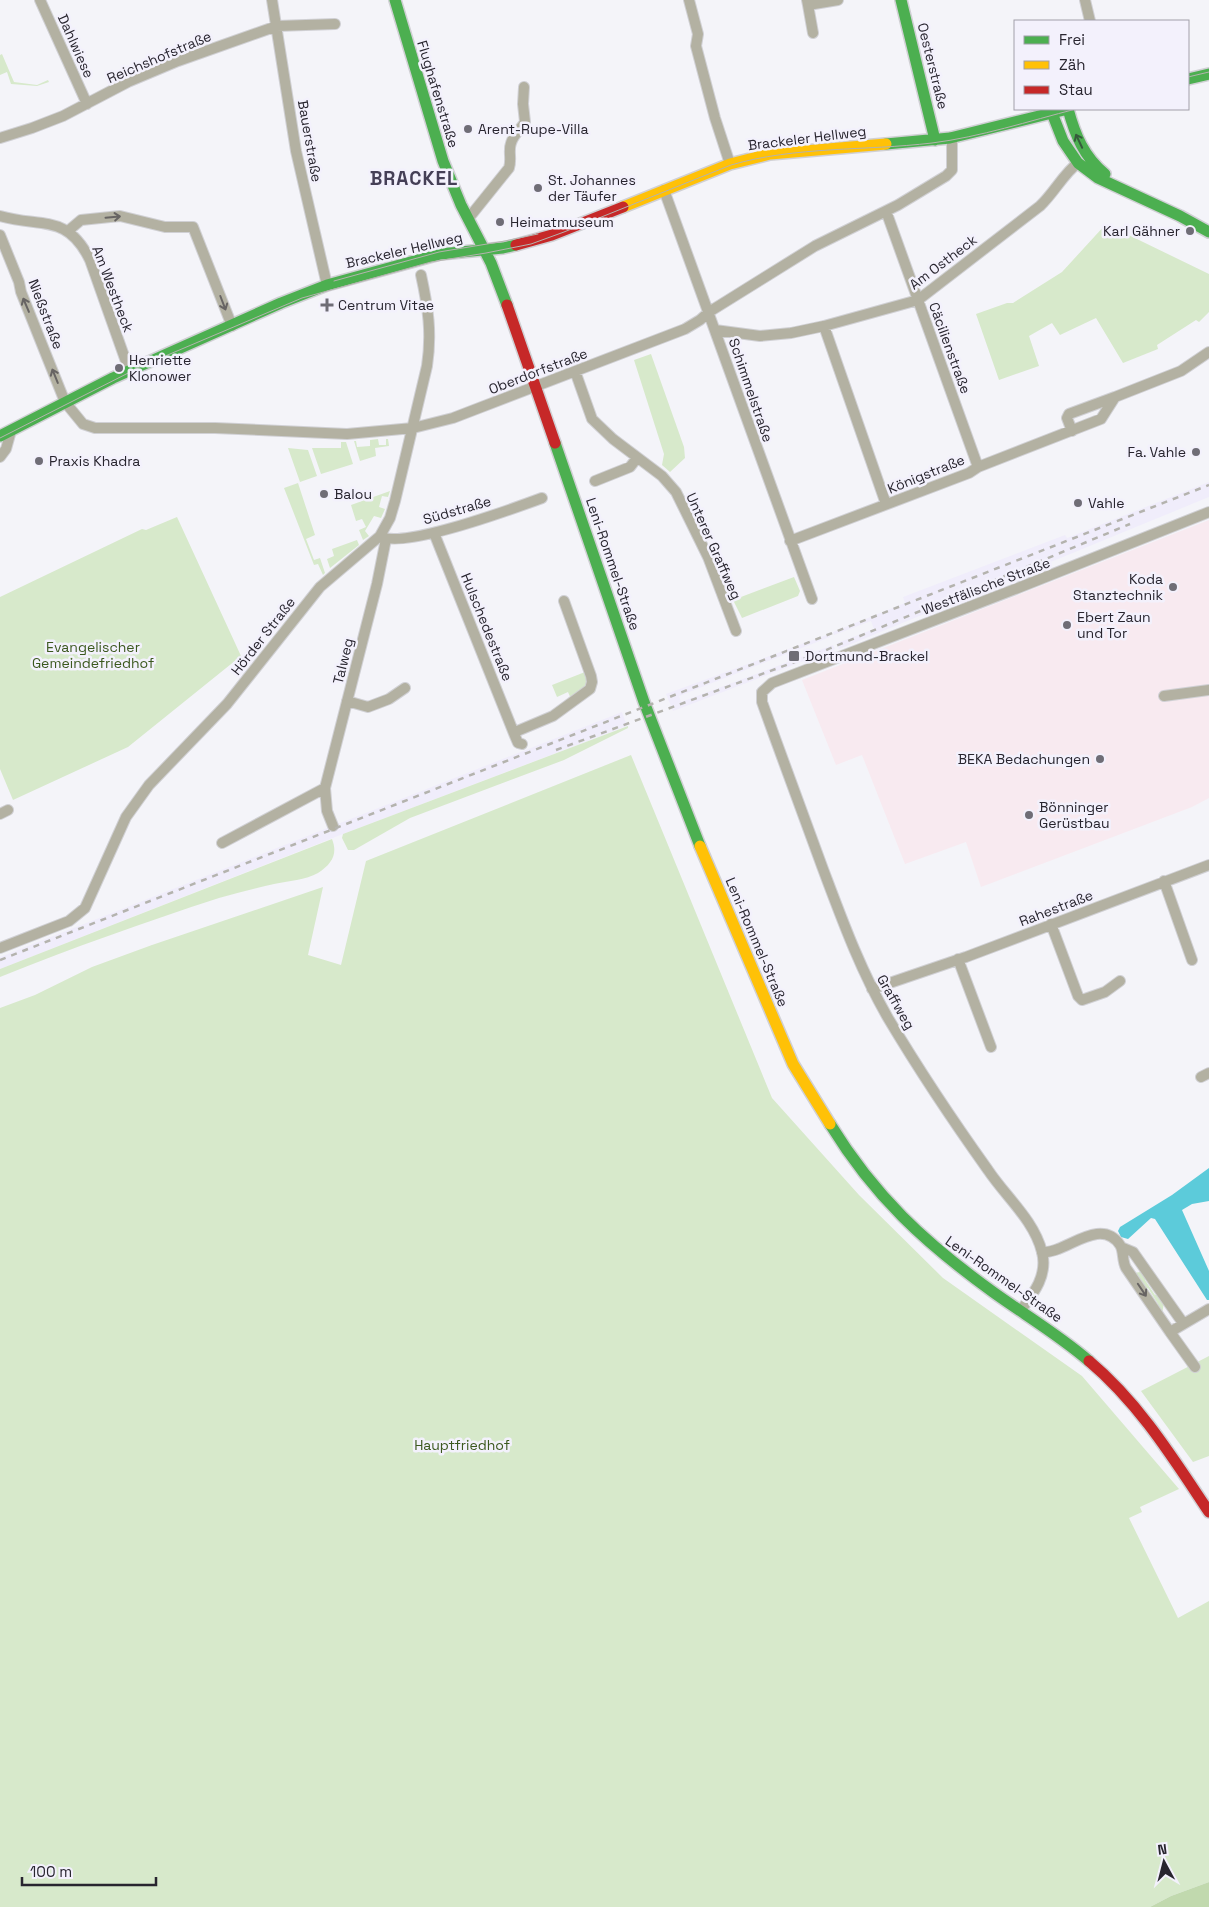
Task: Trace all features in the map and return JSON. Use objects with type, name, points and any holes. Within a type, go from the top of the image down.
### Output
[{"type":"main road","name":"Flughafenstraße","points":[[395,0],[444,161],[468,218],[484,249]]},
{"type":"main road","name":"Oesterstraße","points":[[901,0],[935,140]]},
{"type":"main road","points":[[1189,79],[1209,74]]},
{"type":"main road","name":"Brackeler Hellweg","points":[[0,436],[129,370],[327,285],[440,254],[515,245],[552,235],[730,164],[770,154],[935,140],[1064,110]]},
{"type":"main road","points":[[1068,110],[1076,134],[1088,157],[1098,169],[1127,192]]},
{"type":"main road","points":[[1052,113],[1075,166],[1180,216],[1209,232]]},
{"type":"main road","name":"Leni-Rommel-Straße","points":[[484,249],[494,270],[536,386],[648,711],[752,970],[793,1064],[848,1153],[873,1186],[938,1251],[994,1293],[1071,1344],[1123,1392],[1169,1451],[1209,1512]]},
{"type":"street","name":"Dahlwiese","points":[[40,0],[87,104]]},
{"type":"street","name":"Bauerstraße","points":[[272,0],[296,150],[327,285]]},
{"type":"street","points":[[689,0],[698,34],[696,46],[715,118],[730,164]]},
{"type":"street","points":[[813,33],[808,3],[838,0]]},
{"type":"street","points":[[1085,0],[1090,20]]},
{"type":"street","name":"Reichshofstraße","points":[[0,138],[52,121],[136,78],[178,61],[277,26],[335,24]]},
{"type":"street","points":[[468,218],[508,168],[511,161],[510,144],[525,122],[524,87]]},
{"type":"street","name":"Oberdorfstraße","points":[[66,402],[82,424],[95,428],[215,428],[347,434],[413,428],[453,418],[677,333],[815,246],[932,186],[952,170],[952,137]]},
{"type":"street","name":"Am Ostheck","points":[[715,330],[760,336],[791,333],[824,326],[918,300],[1040,206],[1051,196],[1075,166]]},
{"type":"street","name":"Schimmelstraße","points":[[664,190],[812,599]]},
{"type":"street","name":"Cäcilienstraße","points":[[886,211],[978,467]]},
{"type":"street","name":"Am Westheck","points":[[0,216],[51,224],[68,231],[82,245],[90,260],[129,370]]},
{"type":"street","points":[[68,231],[81,220],[120,216],[165,227],[193,228],[232,326]]},
{"type":"street","name":"Nießstraße","points":[[0,235],[19,282],[20,292],[66,402]]},
{"type":"street","name":"Hörder Straße","points":[[0,948],[69,920],[85,908],[126,817],[149,785],[226,704],[320,587],[383,537],[390,518],[427,366],[430,344],[429,320],[421,275]]},
{"type":"street","points":[[824,326],[886,504]]},
{"type":"street","points":[[1072,431],[1067,418],[1069,414],[1181,371],[1209,352]]},
{"type":"street","name":"Unterer Graffweg","points":[[575,371],[592,420],[613,439],[662,476],[676,492],[708,557],[736,630]]},
{"type":"street","name":"Königstraße","points":[[790,541],[969,473],[978,467],[1101,419],[1115,397]]},
{"type":"street","points":[[0,457],[6,449],[11,431]]},
{"type":"street","points":[[595,481],[630,467],[638,458]]},
{"type":"street","name":"Südstraße","points":[[383,537],[399,540],[434,532],[542,498]]},
{"type":"street","name":"Westfälische Straße","points":[[772,683],[1209,512]]},
{"type":"street","name":"Hulschedestraße","points":[[434,532],[518,744],[522,744]]},
{"type":"street","name":"Talweg","points":[[333,826],[328,811],[325,788],[377,584],[383,537]]},
{"type":"street","points":[[514,732],[553,716],[590,689],[591,676],[564,601]]},
{"type":"street","name":"Graffweg","points":[[772,683],[762,692],[762,702],[854,953],[910,1054],[954,1121],[1035,1233],[1044,1265],[1041,1280],[1034,1294],[1021,1310]]},
{"type":"street","points":[[347,701],[368,707],[388,699],[405,688]]},
{"type":"street","points":[[1164,696],[1209,690]]},
{"type":"street","points":[[222,843],[325,788]]},
{"type":"street","name":"Rahestraße","points":[[872,988],[958,959],[1209,864]]},
{"type":"street","points":[[1164,881],[1192,960]]},
{"type":"street","points":[[1051,924],[1078,996],[1082,1000],[1105,992],[1120,980]]},
{"type":"street","points":[[958,959],[991,1047]]},
{"type":"street","points":[[1042,1253],[1058,1249],[1096,1234],[1109,1236],[1116,1240],[1121,1247],[1126,1268],[1195,1367]]},
{"type":"street","points":[[1121,1247],[1133,1252],[1183,1323]]},
{"type":"street","points":[[1170,1332],[1209,1309]]},
{"type":"shaded area","points":[[1209,482],[1209,497],[839,649],[837,643],[874,629],[871,621],[834,635],[833,632],[905,603],[903,597],[1065,535],[1067,538]]},
{"type":"shaded area","points":[[1209,520],[1209,798],[1192,807],[981,887],[966,842],[905,864],[862,755],[836,765],[802,680]]},
{"type":"shaded area","points":[[829,634],[830,637],[679,696],[681,702],[833,645],[835,649],[673,711],[666,694]]},
{"type":"shaded area","points":[[622,712],[627,726],[343,834],[0,969],[0,957]]},
{"type":"green space","points":[[2,54],[14,82],[37,85],[48,80],[49,82],[37,86],[11,84],[7,72],[0,75],[0,55]]},
{"type":"green space","points":[[1106,224],[1209,274],[1209,312],[1199,322],[1196,320],[1157,345],[1158,349],[1123,363],[1096,318],[1060,335],[1052,323],[1029,336],[1039,366],[999,380],[976,314],[1007,303],[1013,303],[1062,272]]},
{"type":"green space","points":[[651,354],[684,447],[685,458],[670,472],[662,465],[664,454],[634,360]]},
{"type":"green space","points":[[378,439],[379,445],[386,445],[386,439],[388,439],[389,446],[375,448],[376,456],[360,461],[354,441],[356,441],[357,447],[370,446],[370,440]]},
{"type":"green space","points":[[341,442],[346,442],[353,464],[321,474],[312,448],[341,448]]},
{"type":"green space","points":[[288,448],[308,450],[317,476],[300,482]]},
{"type":"green space","points":[[298,483],[315,535],[306,539],[314,560],[320,558],[325,573],[323,575],[318,564],[314,565],[284,488]]},
{"type":"green space","points":[[390,491],[388,497],[382,496],[379,507],[385,509],[381,518],[374,516],[365,531],[369,536],[363,540],[359,530],[366,527],[362,519],[356,521],[351,505]]},
{"type":"green space","name":"Evangelischer Gemeindefriedhof","points":[[177,517],[241,656],[128,747],[13,800],[0,769],[0,597],[142,529],[146,530]]},
{"type":"green space","points":[[357,540],[359,545],[330,568],[327,559],[334,556],[332,549]]},
{"type":"green space","points":[[794,577],[800,591],[798,596],[742,618],[733,600]]},
{"type":"green space","points":[[585,672],[587,685],[583,690],[571,699],[568,692],[557,697],[552,685]]},
{"type":"green space","points":[[628,726],[628,728],[564,760],[410,818],[354,850],[348,850],[342,838],[343,834]]},
{"type":"green space","name":"Hauptfriedhof","points":[[631,755],[772,1098],[859,1195],[943,1278],[1082,1376],[1179,1489],[1140,1507],[1142,1512],[1129,1518],[1178,1618],[1209,1601],[1209,1882],[1171,1896],[1150,1907],[0,1907],[0,1008],[35,995],[92,967],[323,887],[308,955],[341,965],[366,861]]},
{"type":"green space","points":[[332,839],[334,854],[327,866],[318,873],[302,879],[260,887],[219,898],[164,916],[0,977],[0,969]]},
{"type":"green space","points":[[1139,1269],[1148,1278],[1145,1280],[1155,1295],[1158,1294],[1164,1302],[1162,1315],[1156,1306],[1158,1304],[1148,1288],[1144,1289],[1134,1273],[1140,1272]]},
{"type":"green space","points":[[1209,1356],[1209,1456],[1193,1462],[1141,1391]]},
{"type":"green space","points":[[1209,1882],[1209,1907],[1150,1907],[1171,1896]]},
{"type":"water","points":[[1209,1168],[1209,1201],[1192,1204],[1182,1210],[1209,1271],[1209,1300],[1207,1300],[1155,1219],[1151,1218],[1128,1239],[1121,1237],[1118,1231],[1120,1227],[1172,1195]]},
{"type":"tram line","points":[[1189,77],[1209,72]]},
{"type":"tram line","points":[[0,438],[144,365],[302,298],[431,262],[531,244],[731,165],[756,159],[805,152],[932,143],[986,133],[1072,110]]},
{"type":"tram line","points":[[334,281],[439,252],[538,234]]},
{"type":"railway","points":[[0,960],[1209,485]]},
{"type":"railway","points":[[556,750],[819,653],[1130,524]]},
{"type":"traffic: fast","points":[[395,0],[443,161],[461,205],[491,263],[507,305]]},
{"type":"traffic: fast","points":[[901,0],[935,140]]},
{"type":"traffic: fast","points":[[1189,79],[1209,74]]},
{"type":"traffic: fast","points":[[886,144],[950,138],[1064,110]]},
{"type":"traffic: fast","points":[[1068,110],[1081,145],[1091,160],[1105,174]]},
{"type":"traffic: fast","points":[[1052,113],[1063,141],[1078,163],[1098,178],[1180,216],[1209,232]]},
{"type":"traffic: fast","points":[[0,436],[113,378],[281,303],[327,285],[440,254],[516,245]]},
{"type":"traffic: fast","points":[[555,443],[644,702],[700,846]]},
{"type":"traffic: fast","points":[[830,1124],[865,1174],[902,1217],[968,1273],[1089,1361]]},
{"type":"traffic: slow","points":[[623,207],[730,164],[770,154],[886,144]]},
{"type":"traffic: slow","points":[[700,846],[793,1064],[830,1124]]},
{"type":"traffic: jam","points":[[516,245],[552,235],[623,207]]},
{"type":"traffic: jam","points":[[507,305],[555,443]]},
{"type":"traffic: jam","points":[[1089,1361],[1107,1377],[1139,1413],[1209,1512]]},
{"type":"place","name":"Arent-Rupe-Villa","points":[[468,129]]},
{"type":"place","name":"St. Johannes der Täufer","points":[[538,188]]},
{"type":"place","name":"Heimatmuseum","points":[[500,222]]},
{"type":"place","name":"Karl Gähner","points":[[1190,231]]},
{"type":"place","name":"Centrum Vitae","points":[[327,305]]},
{"type":"place","name":"Henriette Klonower","points":[[119,368]]},
{"type":"place","name":"Fa. Vahle","points":[[1196,452]]},
{"type":"place","name":"Praxis Khadra","points":[[39,461]]},
{"type":"place","name":"Balou","points":[[324,494]]},
{"type":"place","name":"Vahle","points":[[1078,503]]},
{"type":"place","name":"Koda Stanztechnik","points":[[1173,587]]},
{"type":"place","name":"Ebert Zaun und Tor","points":[[1067,625]]},
{"type":"place","name":"Dortmund-Brackel","points":[[794,656]]},
{"type":"place","name":"BEKA Bedachungen","points":[[1100,759]]},
{"type":"place","name":"Bönninger Gerüstbau","points":[[1029,815]]},
{"type":"district","name":"BRACKEL","points":[[414,178]]}]
